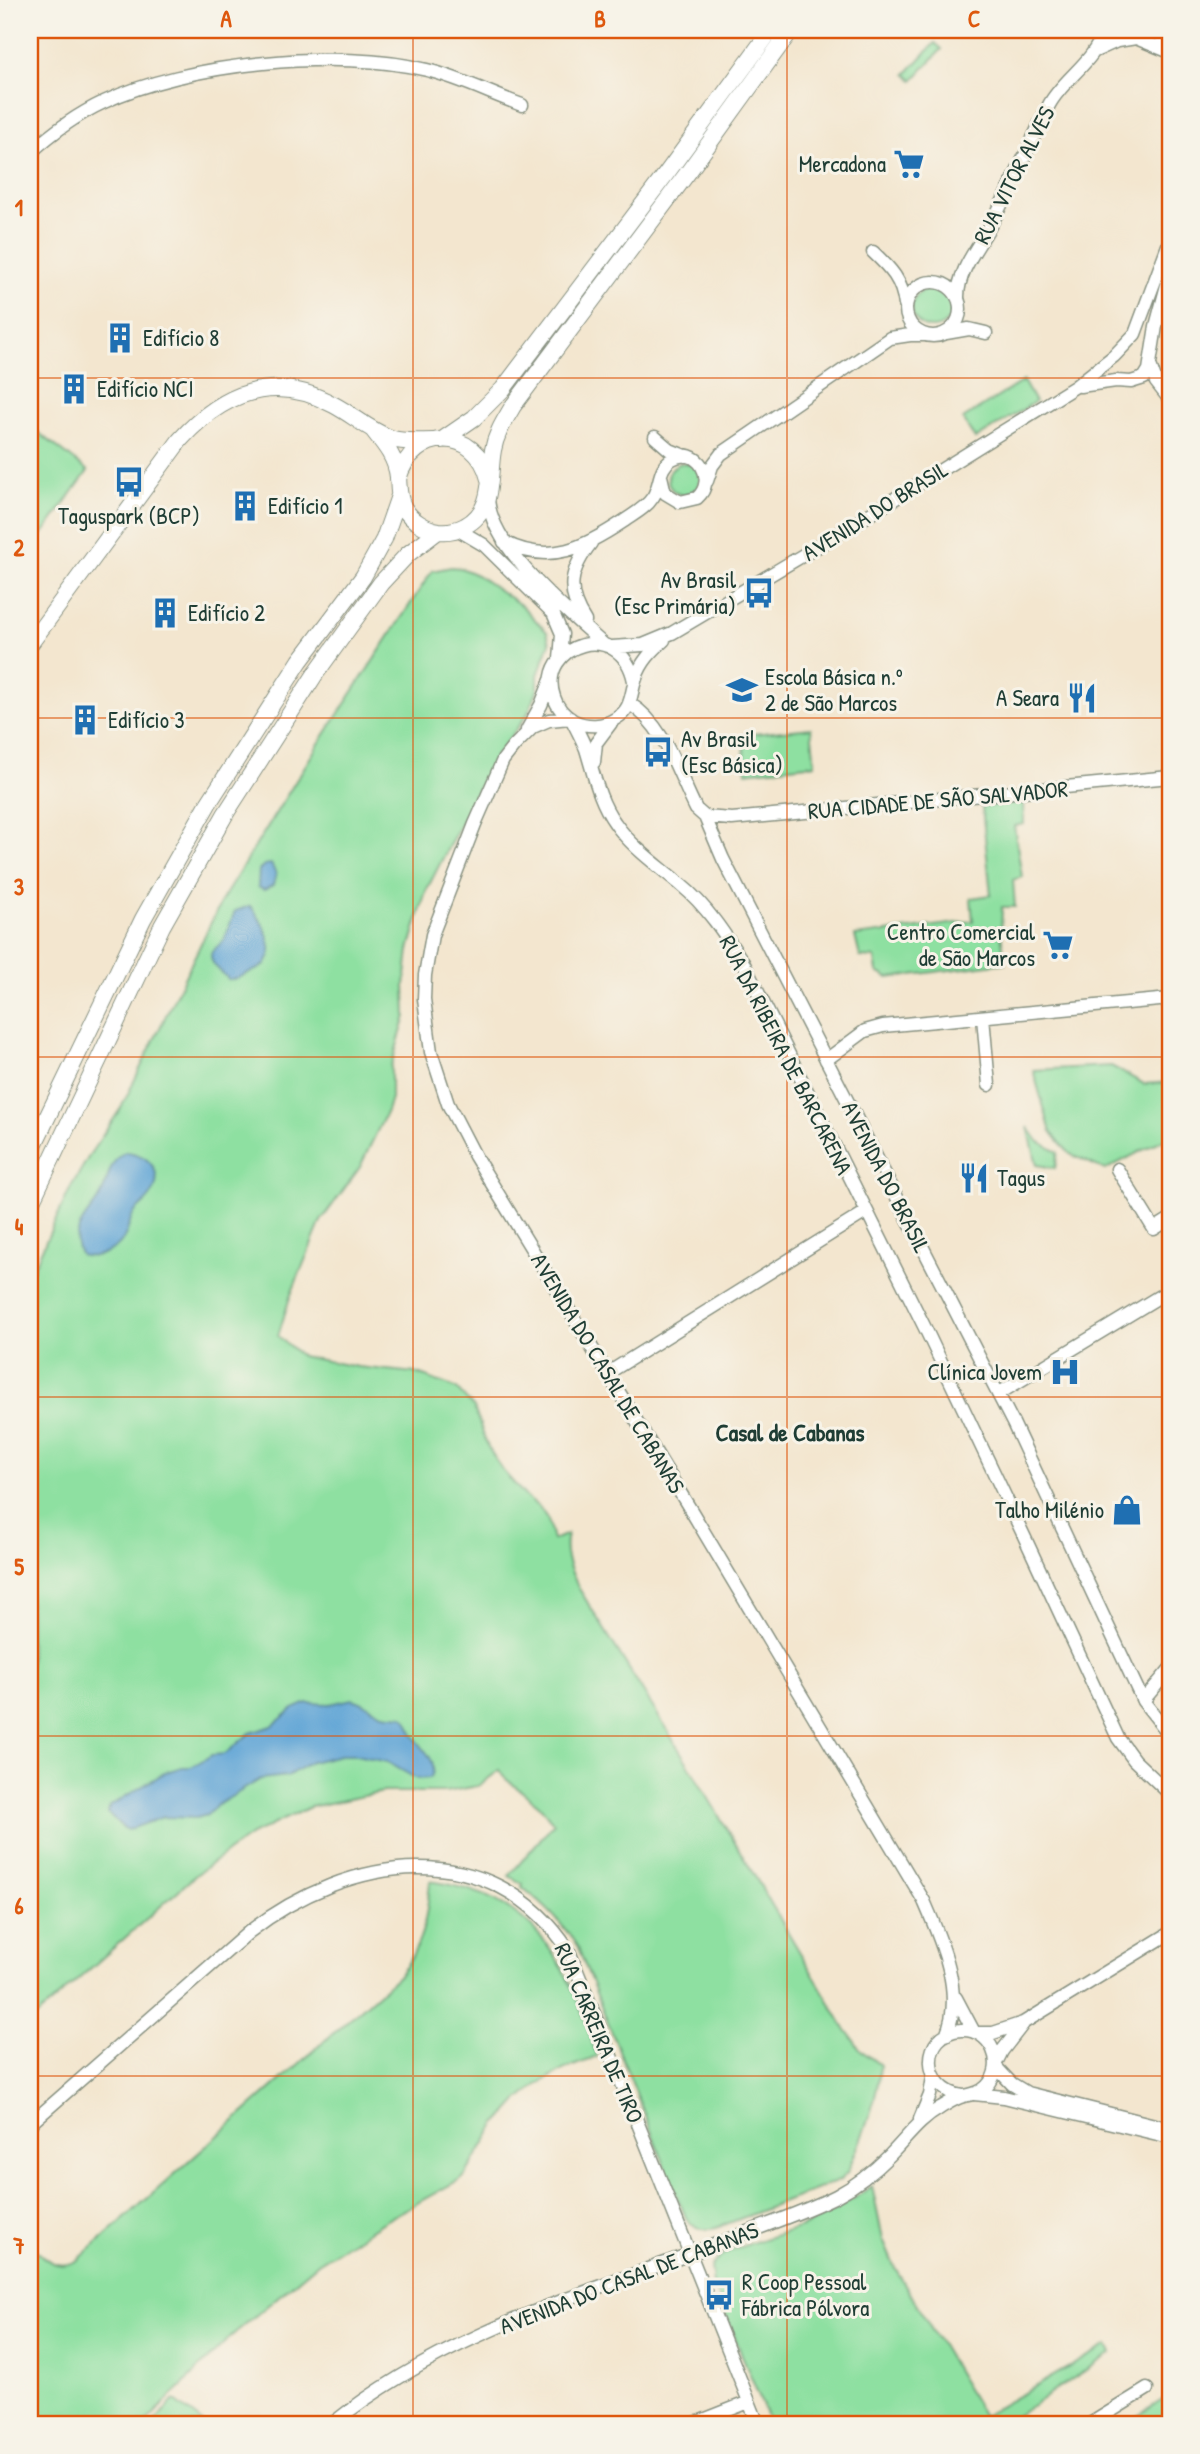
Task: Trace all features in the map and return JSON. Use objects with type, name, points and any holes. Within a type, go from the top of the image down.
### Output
[{"type":"main road","points":[[30,1153],[143,919],[208,804],[300,661],[363,577],[384,538],[399,488],[402,466],[420,446],[438,440],[474,418],[503,390],[771,30]]},
{"type":"main road","points":[[373,430],[385,444],[395,463],[405,509],[413,519],[438,531],[457,529],[477,517],[489,493],[493,449],[498,433],[513,406],[791,30]]},
{"type":"main road","points":[[30,644],[180,440],[204,415],[220,404],[258,390],[295,390],[323,399],[373,430],[402,441],[455,441],[477,454],[489,476],[489,493]]},
{"type":"main road","points":[[30,1205],[162,926],[226,813],[316,673],[381,583],[408,554],[438,531]]},
{"type":"street","name":"RUA VITOR ALVES","points":[[646,506],[697,498],[706,484],[712,466],[722,454],[890,338],[945,333],[958,318],[958,292],[964,269],[987,233],[1051,100],[1094,52],[1103,30]]},
{"type":"street","points":[[1155,30],[1170,44]]},
{"type":"street","name":"RUA VITOR ALVES","points":[[1094,52],[1132,34],[1170,52]]},
{"type":"street","points":[[30,153],[69,121],[124,93],[174,77],[264,64],[343,61],[412,67],[457,80],[522,105]]},
{"type":"street","points":[[1128,382],[1114,370],[1118,351],[1131,340],[1141,322],[1170,240]]},
{"type":"street","points":[[873,253],[895,273],[904,291],[907,318],[914,329],[926,335]]},
{"type":"street","name":"RUA VITOR ALVES","points":[[890,338],[915,288],[950,277],[964,269]]},
{"type":"street","points":[[895,273],[945,284],[983,332],[957,330],[945,333]]},
{"type":"street","points":[[1076,386],[1138,381],[1144,378],[1151,363],[1156,326],[1170,274]]},
{"type":"street","points":[[1118,351],[1132,344],[1139,346],[1149,355],[1156,382],[1170,400]]},
{"type":"street","name":"AVENIDA DO BRASIL","points":[[604,643],[643,645],[673,633],[1076,386],[1118,351]]},
{"type":"street","points":[[680,502],[665,493],[656,439],[670,450],[688,456],[703,467],[706,484]]},
{"type":"street","name":"RUA VITOR ALVES","points":[[504,542],[525,552],[534,553],[558,552],[592,542],[646,506],[656,493],[662,473],[672,459],[722,454]]},
{"type":"street","points":[[489,493],[489,513],[517,560],[604,643],[628,661],[634,681]]},
{"type":"street","points":[[457,529],[484,545],[553,613],[562,634],[560,659]]},
{"type":"street","name":"RUA VITOR ALVES","points":[[592,542],[573,573],[572,589],[579,612],[604,643]]},
{"type":"street","name":"AVENIDA DO BRASIL","points":[[673,633],[647,656],[634,681],[630,704],[646,715],[657,729],[696,808],[705,817],[723,859],[998,1394],[1143,1701],[1170,1735]]},
{"type":"street","points":[[604,643],[579,645],[560,659],[553,673],[554,698],[571,719],[590,726],[616,719],[630,704]]},
{"type":"street","name":"AVENIDA DO CASAL DE CABANAS","points":[[553,673],[537,712],[503,761],[437,919],[425,975],[426,1027],[440,1080],[460,1128],[911,1877],[937,1931],[947,1965],[953,2012],[946,2035],[932,2053],[930,2061],[933,2077],[930,2095],[919,2123]]},
{"type":"street","name":"AVENIDA DO CASAL DE CABANAS","points":[[520,739],[541,723],[571,719]]},
{"type":"street","name":"RUA DA RIBEIRA DE BARCARENA","points":[[571,719],[586,748],[606,808],[621,831],[643,855],[683,886],[702,906],[733,947],[762,999],[926,1330],[1118,1738],[1134,1760],[1170,1794]]},
{"type":"street","name":"RUA DA RIBEIRA DE BARCARENA","points":[[594,776],[596,743],[604,730],[616,719]]},
{"type":"street","name":"RUA CIDADE DE SÃO SALVADOR","points":[[705,817],[725,820],[1170,778]]},
{"type":"street","points":[[826,1060],[865,1031],[875,1027],[1170,999]]},
{"type":"street","points":[[983,1017],[989,1085]]},
{"type":"street","points":[[1117,1169],[1154,1229],[1170,1219]]},
{"type":"street","points":[[608,1373],[866,1212]]},
{"type":"street","points":[[998,1394],[1170,1290]]},
{"type":"street","points":[[1143,1701],[1170,1669]]},
{"type":"street","name":"RUA CARREIRA DE TIRO","points":[[30,2124],[248,1932],[284,1906],[311,1892],[365,1874],[426,1868],[460,1872],[493,1884],[517,1896],[545,1920],[569,1951],[758,2424]]},
{"type":"street","points":[[946,2035],[959,2030],[993,2033],[1023,2024],[1170,1933]]},
{"type":"street","name":"AVENIDA DO CASAL DE CABANAS","points":[[332,2424],[418,2367],[530,2313],[691,2255],[846,2191],[876,2168],[933,2112],[989,2084],[996,2065],[991,2045],[976,2032],[961,2010],[950,1983]]},
{"type":"street","points":[[1023,2024],[1002,2051],[996,2065],[1012,2084],[1027,2093],[1170,2130]]},
{"type":"street","points":[[933,2077],[948,2093],[1004,2097],[1170,2137]]},
{"type":"street","points":[[1090,2424],[1147,2389]]},
{"type":"street","points":[[693,2424],[749,2402]]},
{"type":"green space","points":[[935,43],[942,49],[913,80],[906,74]]},
{"type":"green space","points":[[932,288],[940,289],[946,294],[951,300],[951,316],[946,322],[940,327],[932,328],[924,327],[918,322],[913,316],[912,308],[913,300],[918,294],[924,289]]},
{"type":"green space","points":[[1023,381],[1035,402],[975,439],[963,419]]},
{"type":"green space","points":[[30,426],[88,471],[39,539],[30,531]]},
{"type":"green space","points":[[684,463],[695,468],[700,479],[695,490],[684,495],[673,490],[668,479],[673,468]]},
{"type":"green space","points":[[451,567],[477,575],[522,606],[547,632],[550,643],[538,675],[538,689],[528,713],[491,764],[426,891],[409,950],[405,985],[406,1016],[391,1066],[391,1098],[387,1111],[360,1167],[321,1221],[290,1297],[278,1336],[301,1356],[358,1367],[415,1373],[456,1388],[474,1408],[488,1447],[503,1471],[527,1498],[540,1508],[548,1520],[553,1540],[567,1534],[566,1554],[578,1587],[690,1767],[846,2030],[862,2051],[880,2065],[868,2120],[847,2173],[839,2181],[711,2229],[696,2227],[686,2218],[578,1948],[553,1915],[522,1887],[523,1884],[509,1876],[554,1823],[539,1805],[506,1779],[500,1770],[478,1786],[445,1792],[383,1792],[310,1807],[251,1835],[197,1874],[30,2022],[30,1275],[71,1187],[121,1108],[222,900],[318,745],[432,571]]},
{"type":"green space","points":[[811,728],[815,764],[746,772],[743,735]]},
{"type":"green space","points":[[1023,802],[1024,824],[1014,826],[1022,877],[1013,880],[1015,907],[1002,907],[1001,933],[1005,963],[888,978],[877,972],[875,958],[860,957],[855,936],[973,921],[971,898],[991,895],[982,807]]},
{"type":"green space","points":[[1111,1066],[1144,1084],[1170,1082],[1170,1136],[1105,1170],[1070,1154],[1051,1132],[1033,1070]]},
{"type":"green space","points":[[1028,1127],[1038,1141],[1058,1152],[1055,1168],[1037,1165]]},
{"type":"green space","points":[[430,1881],[467,1889],[498,1902],[523,1918],[543,1939],[574,1992],[597,2057],[565,2069],[540,2083],[518,2101],[496,2125],[464,2177],[383,2222],[318,2263],[229,2338],[144,2424],[30,2424],[30,2243],[51,2262],[63,2265],[78,2260],[399,1975],[419,1942]]},
{"type":"green space","points":[[872,2186],[883,2240],[894,2266],[983,2416],[1108,2345],[1112,2353],[1007,2424],[770,2424],[713,2284],[711,2267],[728,2253],[819,2219]]},
{"type":"green space","points":[[1164,2399],[1170,2408],[1169,2424],[1125,2424]]},
{"type":"green space","points":[[174,2400],[205,2424],[152,2424]]},
{"type":"water","points":[[271,864],[276,874],[273,885],[264,890],[258,887],[259,870],[264,865]]},
{"type":"water","points":[[250,906],[259,918],[270,944],[268,960],[258,969],[238,978],[228,979],[214,965],[211,953],[224,940],[235,911]]},
{"type":"water","points":[[125,1152],[142,1157],[153,1167],[156,1173],[155,1189],[134,1213],[126,1235],[116,1247],[99,1255],[81,1255],[76,1238],[78,1230],[101,1195],[115,1161]]},
{"type":"water","points":[[352,1699],[381,1713],[401,1715],[405,1718],[413,1735],[432,1761],[433,1772],[430,1778],[417,1779],[387,1762],[356,1755],[340,1755],[311,1762],[287,1776],[261,1779],[216,1806],[207,1815],[196,1818],[163,1817],[128,1830],[108,1813],[110,1806],[166,1772],[191,1767],[212,1755],[225,1754],[250,1733],[272,1726],[293,1709],[307,1703],[330,1704]]},
{"type":"place","name":"Mercadona","points":[[909,164]]},
{"type":"place","name":"Edifício 8","points":[[120,338]]},
{"type":"place","name":"Edifício NCI","points":[[74,389]]},
{"type":"place","name":"Taguspark (BCP)","points":[[129,482]]},
{"type":"place","name":"Edifício 1","points":[[245,506]]},
{"type":"place","name":"Av Brasil (Esc Primária)","points":[[759,593]]},
{"type":"place","name":"Edifício 2","points":[[165,613]]},
{"type":"place","name":"Escola Básica n.º 2 de São Marcos","points":[[742,690]]},
{"type":"place","name":"A Seara","points":[[1082,698]]},
{"type":"place","name":"Edifício 3","points":[[85,720]]},
{"type":"place","name":"Av Brasil (Esc Básica)","points":[[658,752]]},
{"type":"place","name":"Centro Comercial de São Marcos","points":[[1058,945]]},
{"type":"place","name":"Tagus","points":[[974,1178]]},
{"type":"place","name":"Clínica Jovem","points":[[1065,1372]]},
{"type":"place","name":"Talho Milénio","points":[[1127,1510]]},
{"type":"place","name":"R Coop Pessoal Fábrica Pólvora","points":[[719,2295]]},
{"type":"district","name":"Casal de Cabanas","points":[[790,1433]]}]
